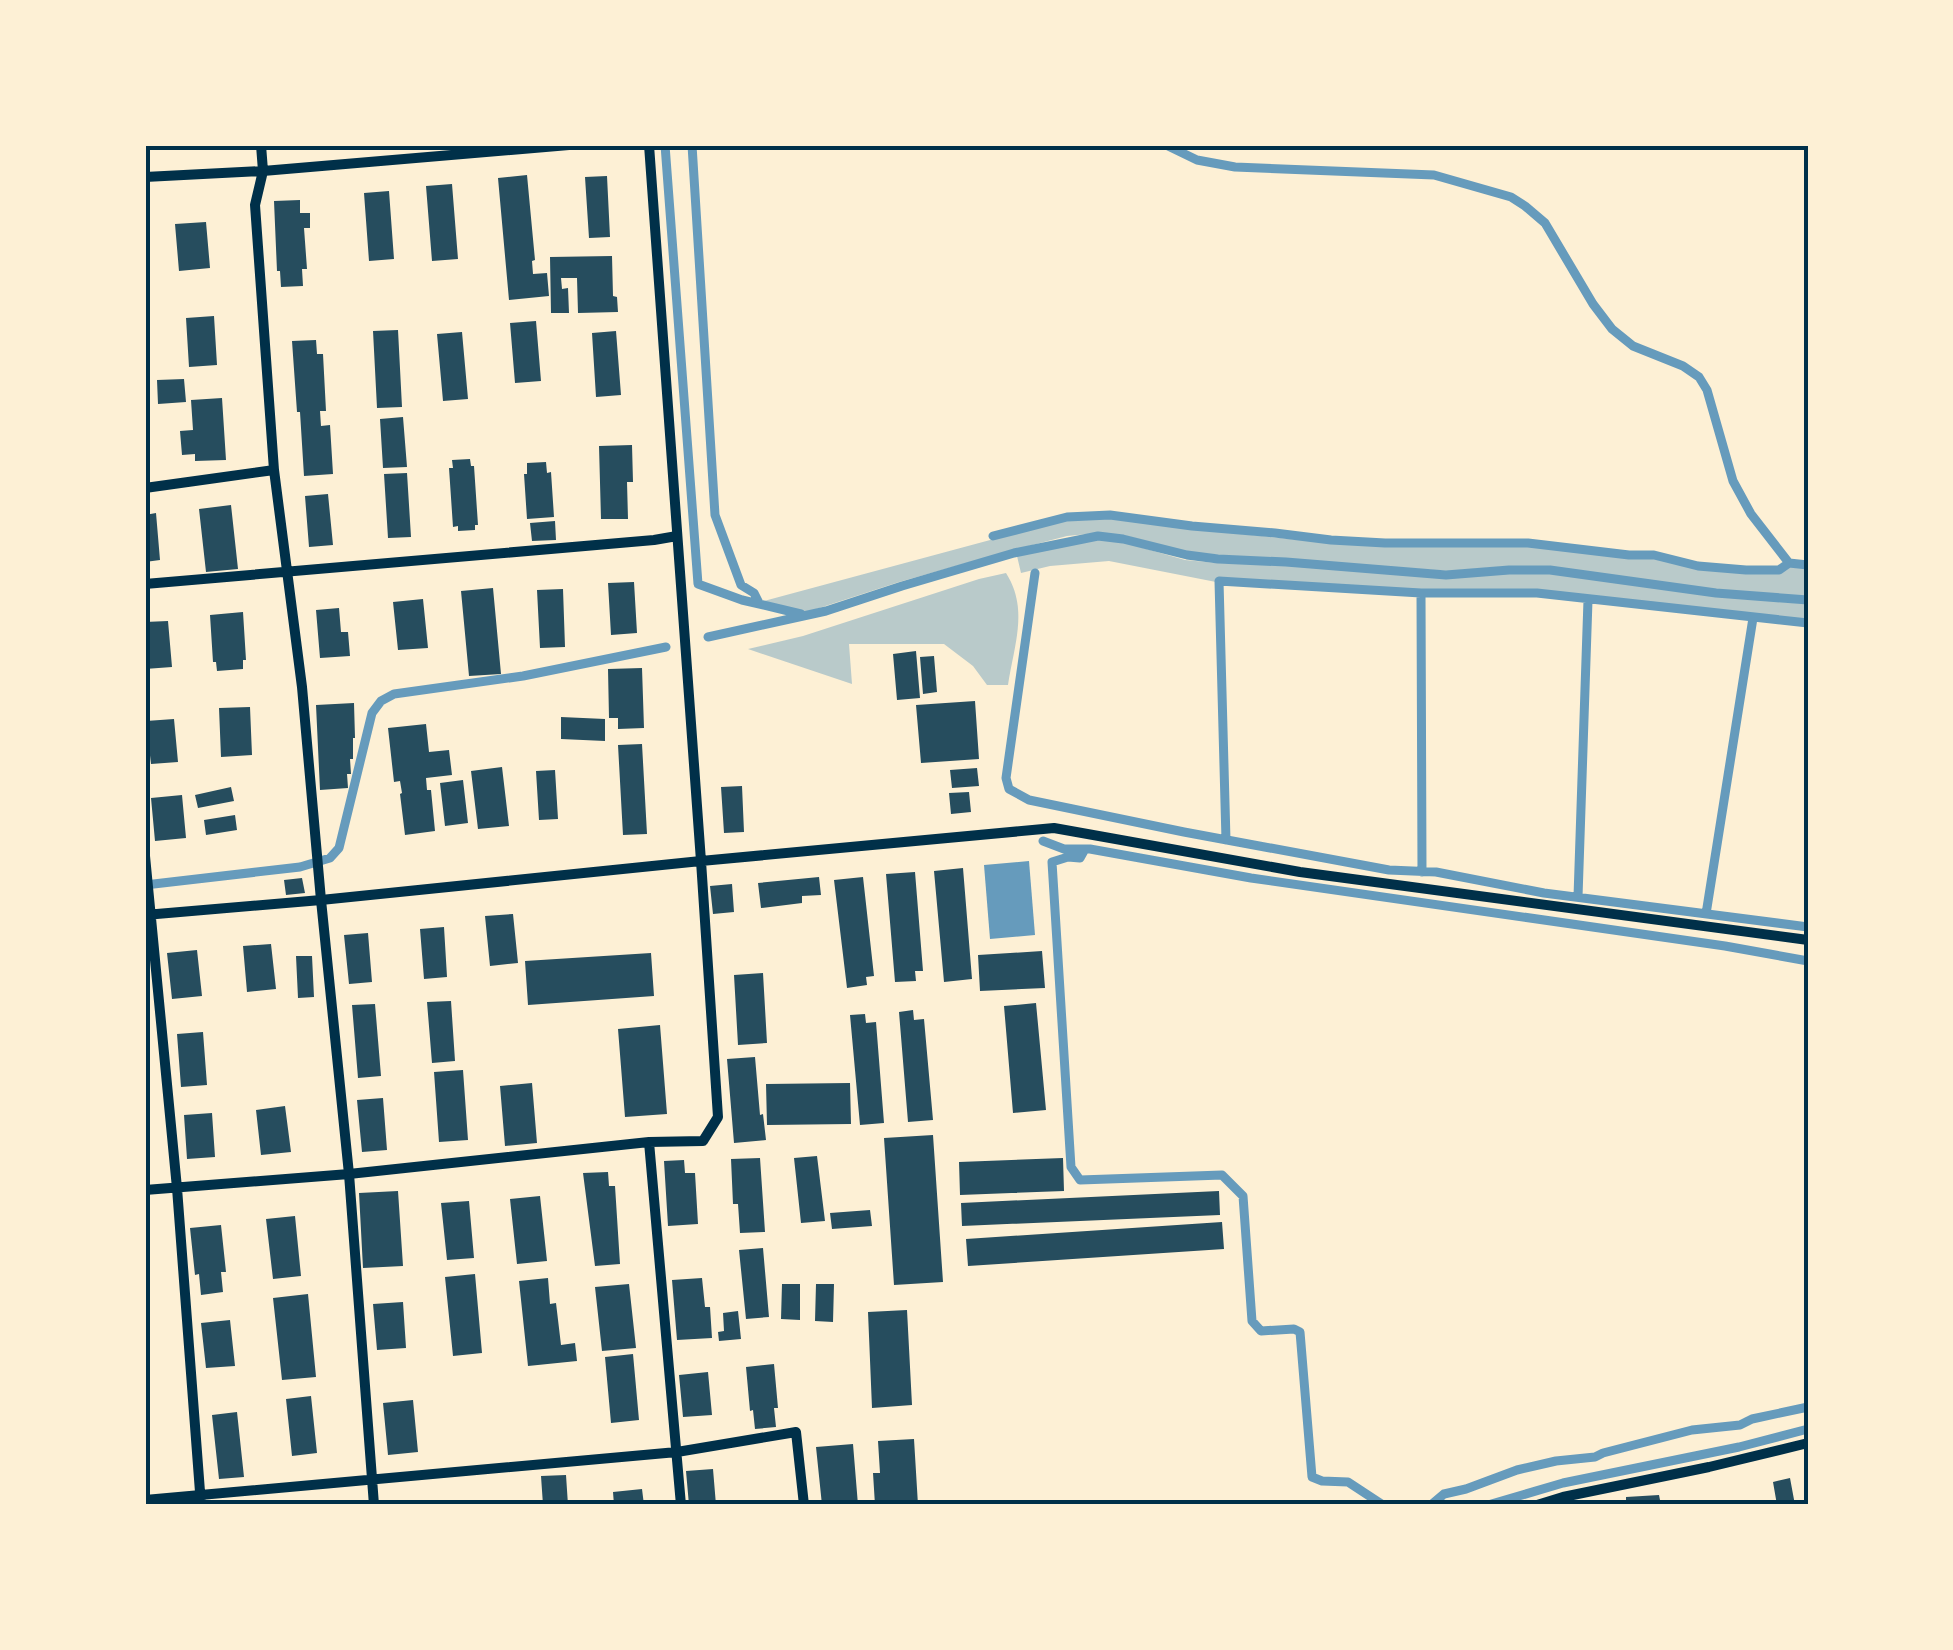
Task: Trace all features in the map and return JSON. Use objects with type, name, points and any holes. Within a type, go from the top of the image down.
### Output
[{"type":"street","points":[[261,145],[263,172],[254,205],[274,470],[302,687],[349,1174],[374,1505]]},
{"type":"street","points":[[145,177],[263,172],[569,145]]},
{"type":"street","points":[[145,1190],[349,1174],[650,1142],[703,1141],[718,1117],[649,145]]},
{"type":"street","points":[[145,488],[274,470]]},
{"type":"street","points":[[145,584],[677,536]]},
{"type":"street","points":[[148,914],[1054,828],[1300,872],[1808,940]]},
{"type":"street","points":[[145,856],[177,1188],[200,1500]]},
{"type":"street","points":[[650,1142],[681,1505]]},
{"type":"street","points":[[145,1500],[200,1500],[372,1478],[677,1452],[796,1432],[804,1505]]},
{"type":"street","points":[[1537,1505],[1808,1443]]},
{"type":"shaded area","points":[[1109,518],[1331,543],[1527,546],[1628,558],[1652,557],[1746,574],[1808,568],[1808,597],[1717,590],[1553,567],[1448,571],[1220,555],[1098,533],[1067,536],[1013,550],[807,612],[764,601],[1068,519]]},
{"type":"shaded area","points":[[1098,539],[1185,560],[1216,563],[1447,578],[1550,573],[1716,596],[1808,604],[1808,621],[1537,591],[1421,591],[1219,579],[1216,582],[1109,561],[1050,566],[1021,573],[1017,556]]},
{"type":"shaded area","points":[[1006,573],[1018,614],[1008,685],[987,685],[973,666],[944,644],[849,644],[852,684],[748,649],[803,636]]},
{"type":"water","points":[[1029,861],[1035,935],[990,939],[984,865]]},
{"type":"building","points":[[527,175],[533,274],[547,273],[549,296],[509,300],[498,178]]},
{"type":"building","points":[[607,176],[610,237],[589,238],[585,177]]},
{"type":"building","points":[[452,184],[458,259],[432,261],[426,186]]},
{"type":"building","points":[[389,191],[394,259],[369,261],[364,193]]},
{"type":"building","points":[[300,200],[300,213],[310,213],[310,228],[304,228],[307,269],[302,269],[303,286],[281,287],[274,201]]},
{"type":"building","points":[[206,222],[210,268],[179,271],[175,224]]},
{"type":"building","points":[[612,256],[613,296],[617,297],[618,312],[578,313],[577,278],[561,278],[562,289],[568,288],[569,313],[551,313],[550,257]]},
{"type":"building","points":[[214,316],[217,365],[189,367],[186,318]]},
{"type":"building","points":[[536,321],[541,381],[515,383],[510,323]]},
{"type":"building","points":[[398,330],[402,407],[377,408],[373,331]]},
{"type":"building","points":[[616,331],[621,395],[596,397],[592,333]]},
{"type":"building","points":[[462,332],[468,399],[443,401],[437,334]]},
{"type":"building","points":[[316,340],[317,354],[323,354],[326,411],[320,411],[321,426],[330,425],[333,474],[304,476],[292,341]]},
{"type":"building","points":[[184,379],[186,402],[158,404],[157,380]]},
{"type":"building","points":[[222,398],[226,460],[195,461],[195,454],[182,455],[180,431],[193,430],[191,400]]},
{"type":"building","points":[[403,417],[407,467],[383,468],[380,419]]},
{"type":"building","points":[[632,445],[628,519],[601,519],[599,446]]},
{"type":"building","points":[[470,459],[474,466],[478,525],[475,530],[458,531],[458,526],[453,527],[449,468],[453,468],[452,460]]},
{"type":"building","points":[[546,462],[547,473],[551,472],[554,517],[527,519],[527,463]]},
{"type":"building","points":[[407,473],[411,537],[388,538],[384,474]]},
{"type":"building","points":[[328,494],[333,545],[309,547],[305,496]]},
{"type":"building","points":[[231,505],[238,569],[206,572],[199,509]]},
{"type":"building","points":[[156,513],[160,560],[145,562],[145,515]]},
{"type":"building","points":[[555,521],[556,540],[532,541],[530,523]]},
{"type":"building","points":[[634,582],[637,633],[611,635],[608,583]]},
{"type":"building","points":[[493,588],[501,674],[469,676],[461,591]]},
{"type":"building","points":[[563,589],[565,647],[540,648],[537,590]]},
{"type":"building","points":[[423,599],[428,648],[398,650],[393,602]]},
{"type":"building","points":[[339,608],[341,632],[348,632],[350,656],[320,658],[316,610]]},
{"type":"building","points":[[243,612],[243,669],[217,671],[210,615]]},
{"type":"building","points":[[168,621],[172,667],[145,669],[145,622]]},
{"type":"building","points":[[916,651],[920,698],[897,700],[893,654]]},
{"type":"building","points":[[934,656],[937,692],[923,694],[920,657]]},
{"type":"building","points":[[642,668],[644,728],[618,729],[618,718],[609,718],[608,669]]},
{"type":"building","points":[[975,701],[979,759],[921,763],[916,705]]},
{"type":"building","points":[[354,703],[355,738],[348,788],[320,790],[316,705]]},
{"type":"building","points":[[250,707],[252,755],[221,757],[219,708]]},
{"type":"building","points":[[561,717],[605,719],[605,741],[561,739]]},
{"type":"building","points":[[174,719],[178,762],[151,764],[146,721]]},
{"type":"building","points":[[426,724],[429,752],[449,750],[452,775],[426,778],[435,831],[405,835],[402,793],[400,781],[394,782],[388,728]]},
{"type":"building","points":[[642,744],[647,834],[623,835],[618,745]]},
{"type":"building","points":[[502,767],[509,826],[478,829],[471,771]]},
{"type":"building","points":[[977,768],[979,786],[952,788],[950,770]]},
{"type":"building","points":[[555,770],[558,819],[539,820],[536,771]]},
{"type":"building","points":[[463,780],[468,823],[445,826],[440,783]]},
{"type":"building","points":[[742,786],[744,832],[724,833],[721,787]]},
{"type":"building","points":[[231,787],[234,801],[198,808],[195,795]]},
{"type":"building","points":[[969,792],[971,812],[951,814],[949,793]]},
{"type":"building","points":[[182,795],[186,838],[155,841],[151,798]]},
{"type":"building","points":[[235,815],[237,830],[206,835],[204,820]]},
{"type":"building","points":[[963,868],[972,979],[944,982],[934,871]]},
{"type":"building","points":[[915,872],[923,971],[915,971],[916,981],[895,982],[886,874]]},
{"type":"building","points":[[819,877],[821,895],[802,896],[802,903],[761,908],[758,883]]},
{"type":"building","points":[[863,877],[874,976],[866,977],[867,985],[847,988],[834,880]]},
{"type":"building","points":[[302,878],[305,893],[286,895],[284,880]]},
{"type":"building","points":[[732,884],[734,912],[713,914],[710,886]]},
{"type":"building","points":[[513,914],[518,963],[490,966],[485,916]]},
{"type":"building","points":[[444,927],[447,977],[424,979],[420,929]]},
{"type":"building","points":[[368,933],[372,982],[349,984],[344,935]]},
{"type":"building","points":[[271,944],[276,989],[247,992],[243,946]]},
{"type":"building","points":[[197,950],[202,996],[172,999],[167,953]]},
{"type":"building","points":[[1042,951],[1045,988],[980,991],[978,955]]},
{"type":"building","points":[[651,953],[654,996],[528,1005],[525,961]]},
{"type":"building","points":[[296,956],[312,956],[314,997],[298,998]]},
{"type":"building","points":[[763,973],[767,1043],[738,1045],[734,975]]},
{"type":"building","points":[[451,1001],[455,1061],[432,1063],[427,1002]]},
{"type":"building","points":[[1036,1003],[1046,1110],[1013,1113],[1004,1006]]},
{"type":"building","points":[[375,1004],[381,1076],[358,1078],[352,1005]]},
{"type":"building","points":[[913,1010],[914,1020],[924,1019],[933,1120],[908,1122],[899,1012]]},
{"type":"building","points":[[865,1014],[866,1023],[876,1022],[884,1123],[860,1125],[850,1015]]},
{"type":"building","points":[[660,1025],[667,1114],[625,1117],[618,1029]]},
{"type":"building","points":[[203,1032],[207,1085],[181,1087],[177,1034]]},
{"type":"building","points":[[755,1057],[766,1140],[734,1143],[727,1059]]},
{"type":"building","points":[[463,1070],[468,1140],[439,1142],[434,1072]]},
{"type":"building","points":[[532,1083],[537,1143],[505,1146],[500,1086]]},
{"type":"building","points":[[850,1083],[851,1124],[767,1125],[766,1084]]},
{"type":"building","points":[[383,1098],[387,1150],[362,1152],[357,1100]]},
{"type":"building","points":[[285,1106],[291,1152],[261,1155],[256,1110]]},
{"type":"building","points":[[212,1113],[215,1157],[187,1159],[184,1115]]},
{"type":"building","points":[[933,1135],[943,1282],[894,1285],[884,1138]]},
{"type":"building","points":[[817,1156],[825,1221],[801,1223],[794,1158]]},
{"type":"building","points":[[760,1158],[765,1232],[740,1233],[738,1204],[733,1204],[731,1159]]},
{"type":"building","points":[[1063,1158],[1064,1191],[960,1195],[959,1162]]},
{"type":"building","points":[[684,1160],[685,1173],[695,1173],[698,1224],[668,1226],[664,1161]]},
{"type":"building","points":[[608,1172],[609,1186],[615,1186],[620,1264],[595,1266],[583,1173]]},
{"type":"building","points":[[398,1191],[403,1266],[363,1268],[359,1193]]},
{"type":"building","points":[[1219,1191],[1220,1215],[962,1226],[961,1203]]},
{"type":"building","points":[[540,1196],[547,1261],[517,1264],[510,1199]]},
{"type":"building","points":[[469,1201],[474,1258],[447,1260],[441,1203]]},
{"type":"building","points":[[870,1210],[872,1226],[832,1229],[830,1213]]},
{"type":"building","points":[[295,1216],[301,1276],[273,1279],[266,1219]]},
{"type":"building","points":[[1222,1222],[1224,1249],[968,1266],[966,1239]]},
{"type":"building","points":[[221,1225],[226,1272],[221,1272],[223,1292],[201,1295],[190,1228]]},
{"type":"building","points":[[763,1248],[769,1317],[746,1319],[739,1250]]},
{"type":"building","points":[[475,1274],[482,1353],[453,1356],[445,1277]]},
{"type":"building","points":[[548,1278],[550,1304],[556,1303],[561,1345],[575,1343],[577,1361],[528,1366],[519,1281]]},
{"type":"building","points":[[702,1278],[705,1307],[710,1307],[712,1338],[677,1340],[672,1280]]},
{"type":"building","points":[[629,1284],[636,1348],[602,1351],[595,1287]]},
{"type":"building","points":[[782,1284],[800,1284],[800,1320],[781,1319]]},
{"type":"building","points":[[816,1284],[834,1284],[833,1322],[815,1321]]},
{"type":"building","points":[[308,1294],[316,1377],[282,1380],[273,1298]]},
{"type":"building","points":[[403,1302],[406,1348],[377,1350],[373,1304]]},
{"type":"building","points":[[907,1310],[912,1405],[872,1408],[868,1312]]},
{"type":"building","points":[[738,1311],[741,1339],[719,1341],[718,1332],[724,1331],[723,1313]]},
{"type":"building","points":[[230,1320],[235,1366],[206,1368],[201,1323]]},
{"type":"building","points":[[633,1354],[639,1420],[611,1423],[605,1357]]},
{"type":"building","points":[[774,1364],[776,1427],[755,1429],[746,1367]]},
{"type":"building","points":[[708,1372],[712,1415],[683,1417],[679,1375]]},
{"type":"building","points":[[311,1396],[317,1453],[292,1456],[286,1399]]},
{"type":"building","points":[[413,1400],[418,1452],[388,1455],[383,1403]]},
{"type":"building","points":[[237,1412],[244,1477],[219,1479],[212,1415]]},
{"type":"building","points":[[914,1439],[918,1505],[875,1505],[873,1473],[880,1473],[878,1441]]},
{"type":"building","points":[[853,1444],[858,1505],[822,1505],[816,1447]]},
{"type":"building","points":[[713,1469],[716,1505],[689,1505],[686,1471]]},
{"type":"building","points":[[566,1475],[568,1505],[543,1505],[541,1476]]},
{"type":"building","points":[[1790,1478],[1795,1505],[1777,1505],[1773,1482]]},
{"type":"building","points":[[642,1489],[644,1505],[614,1505],[613,1492]]},
{"type":"building","points":[[1659,1495],[1665,1505],[1626,1505],[1626,1497]]},
{"type":"waterway","points":[[665,145],[698,584],[742,600],[801,614]]},
{"type":"waterway","points":[[692,145],[715,515],[741,585],[754,593],[759,603]]},
{"type":"waterway","points":[[1166,145],[1197,160],[1235,167],[1434,175],[1511,197],[1525,206],[1545,223],[1612,329],[1633,346],[1683,366],[1699,377],[1707,390],[1733,481],[1751,514],[1789,563],[1808,565]]},
{"type":"waterway","points":[[993,536],[1067,517],[1110,515],[1331,540],[1528,543],[1654,555],[1698,566],[1746,570],[1779,570],[1789,563]]},
{"type":"waterway","points":[[708,637],[826,611],[1014,553],[1098,536],[1218,559],[1446,575],[1550,570],[1716,593],[1808,600]]},
{"type":"waterway","points":[[1035,573],[1006,778],[1009,789],[1029,800],[1389,870],[1436,872],[1544,893],[1808,927]]},
{"type":"waterway","points":[[1226,840],[1219,581],[1421,593],[1537,593],[1808,623]]},
{"type":"waterway","points":[[1421,593],[1422,872]]},
{"type":"waterway","points":[[1578,897],[1588,600]]},
{"type":"waterway","points":[[1706,914],[1753,618]]},
{"type":"waterway","points":[[145,885],[300,867],[330,858],[339,848],[372,713],[381,701],[394,694],[523,676],[666,647]]},
{"type":"waterway","points":[[1043,841],[1064,849],[1090,849],[1251,878],[1808,961]]},
{"type":"waterway","points":[[1085,849],[1080,858],[1052,862],[1071,1167],[1080,1180],[1222,1175],[1243,1196],[1252,1321],[1261,1331],[1300,1332],[1312,1477],[1348,1482],[1383,1505]]},
{"type":"waterway","points":[[1431,1505],[1444,1494],[1517,1470],[1595,1457],[1692,1430],[1740,1425],[1808,1407]]},
{"type":"waterway","points":[[1488,1505],[1563,1483],[1808,1429]]}]
